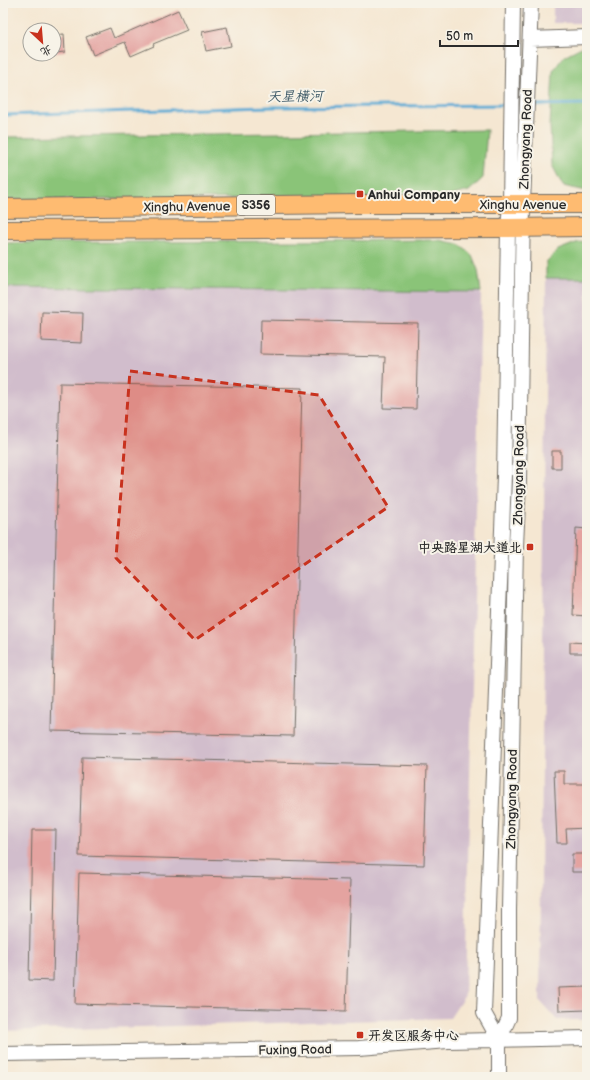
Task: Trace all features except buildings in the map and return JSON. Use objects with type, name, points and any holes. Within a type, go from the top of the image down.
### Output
[{"type":"main road","name":"Xinghu Avenue","points":[[3,208],[362,204],[587,204]]},
{"type":"main road","name":"Xinghu Avenue","points":[[3,230],[587,227]]},
{"type":"street","name":"Zhongyang Road","points":[[513,3],[511,132],[516,204]]},
{"type":"street","name":"Zhongyang Road","points":[[499,1040],[509,1018],[509,910],[516,554],[519,481],[515,228],[516,204],[526,132],[531,3]]},
{"type":"street","points":[[530,39],[587,37]]},
{"type":"street","points":[[499,1077],[499,1040],[484,1013],[504,476],[515,228]]},
{"type":"street","name":"Fuxing Road","points":[[3,1054],[359,1048],[448,1041],[587,1038]]},
{"type":"highlighted area","points":[[130,371],[319,395],[388,507],[195,640],[116,558]]},
{"type":"shaded area","points":[[553,3],[587,3],[587,23],[553,23]]},
{"type":"shaded area","points":[[546,278],[587,278],[587,1020],[557,1020],[540,1001]]},
{"type":"shaded area","points":[[3,287],[481,292],[465,995],[450,1018],[3,1031]]},
{"type":"green space","points":[[587,45],[587,191],[563,186],[552,165],[550,126],[553,71],[564,56]]},
{"type":"green space","points":[[487,130],[483,178],[469,191],[445,197],[3,200],[3,137]]},
{"type":"green space","points":[[439,240],[459,244],[472,255],[478,270],[481,292],[3,287],[3,243]]},
{"type":"green space","points":[[587,241],[587,278],[546,278],[546,262],[558,250],[576,243]]},
{"type":"waterway","name":"天星横河","points":[[531,105],[587,104]]},
{"type":"waterway","name":"天星横河","points":[[3,115],[270,107],[507,105]]},
{"type":"place","name":"Anhui Company","points":[[360,194]]},
{"type":"place","name":"中央路星湖大道北","points":[[530,547]]},
{"type":"place","name":"开发区服务中心","points":[[360,1035]]}]
